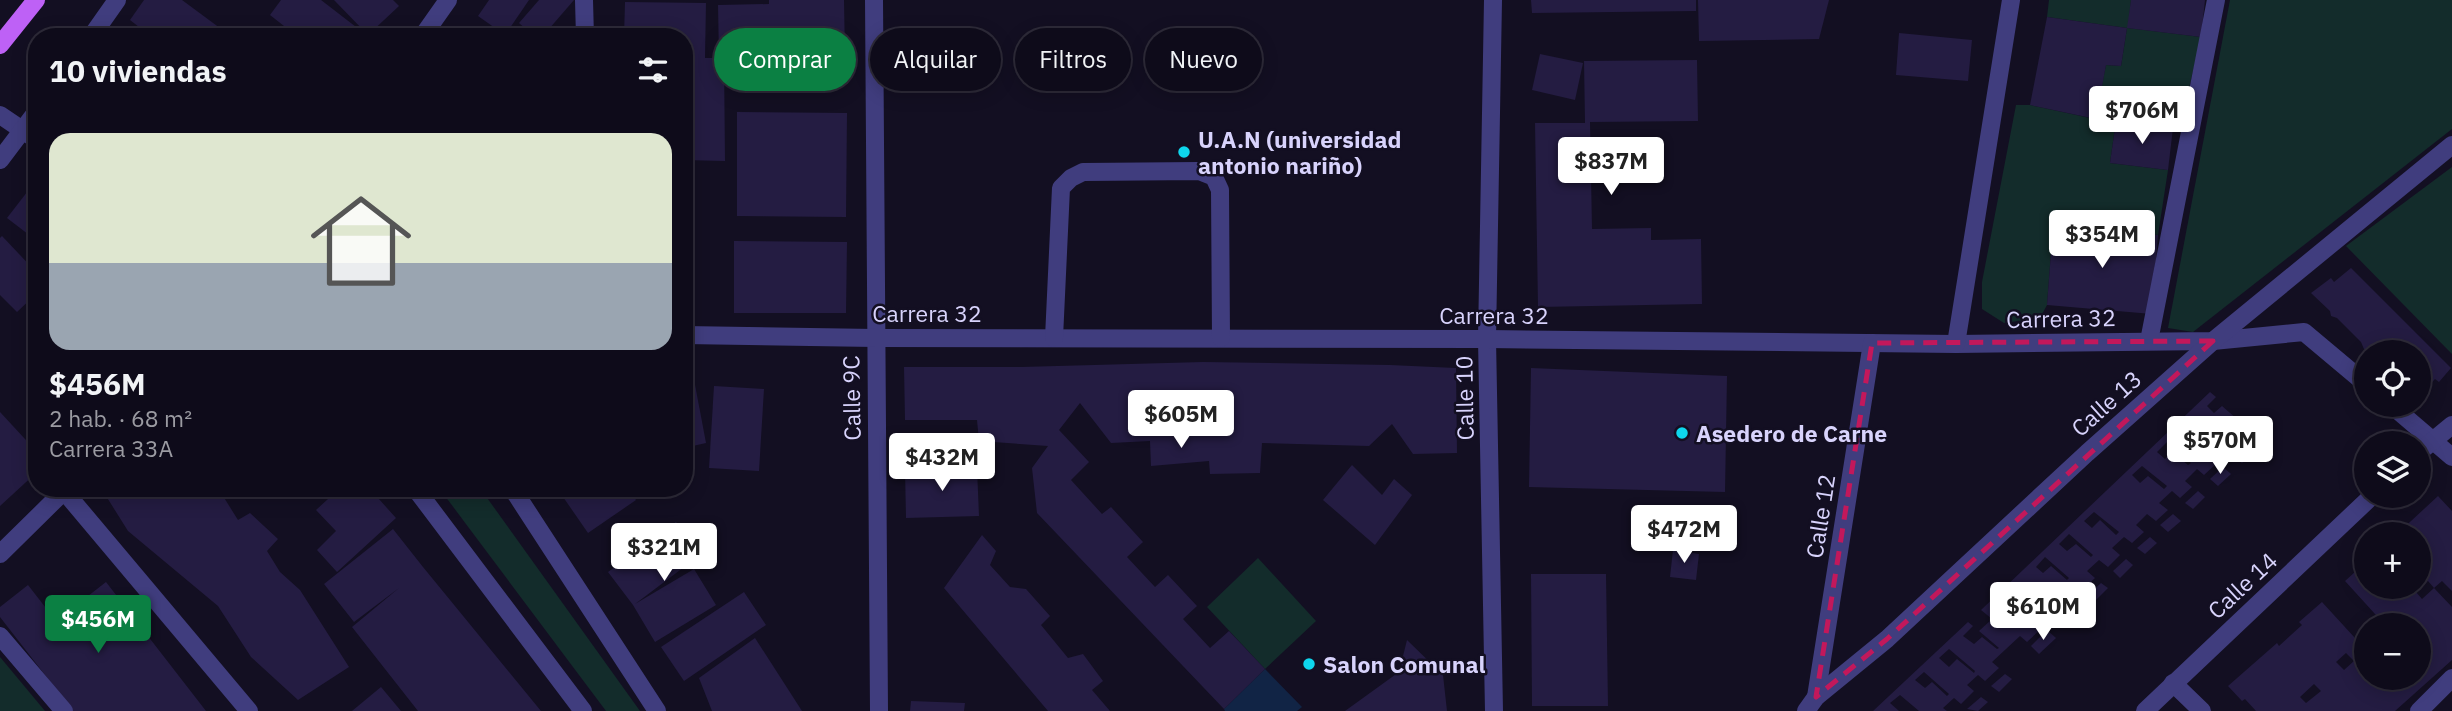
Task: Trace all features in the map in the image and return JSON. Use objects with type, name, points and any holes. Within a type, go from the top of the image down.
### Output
[{"type":"main road","points":[[0,45],[36,0]]},
{"type":"street","points":[[97,28],[117,0]]},
{"type":"street","points":[[428,28],[448,0]]},
{"type":"street","points":[[584,0],[585,28]]},
{"type":"street","name":"Calle 9C","points":[[874,0],[879,711]]},
{"type":"street","name":"Calle 10","points":[[1493,0],[1487,339],[1494,711]]},
{"type":"street","points":[[1956,344],[2011,0]]},
{"type":"street","points":[[2149,341],[2216,0]]},
{"type":"street","points":[[0,115],[28,135]]},
{"type":"street","points":[[0,160],[28,138]]},
{"type":"street","name":"Calle 13","points":[[1811,704],[1887,639],[2087,453],[2213,341],[2452,145]]},
{"type":"street","points":[[1054,338],[1061,188],[1071,178],[1083,172],[1199,171],[1214,177],[1220,190],[1221,338]]},
{"type":"street","name":"Carrera 32","points":[[693,335],[1956,344],[2213,341],[2304,332],[2354,374]]},
{"type":"street","name":"Calle 12","points":[[1811,704],[1872,343]]},
{"type":"street","points":[[2405,417],[2452,457]]},
{"type":"street","points":[[2432,440],[2452,425]]},
{"type":"street","points":[[0,554],[58,497]]},
{"type":"street","points":[[71,497],[250,711]]},
{"type":"street","points":[[422,497],[583,711]]},
{"type":"street","points":[[518,497],[657,711]]},
{"type":"street","name":"Calle 14","points":[[2145,711],[2359,508]]},
{"type":"street","points":[[0,636],[64,711]]},
{"type":"street","points":[[2428,708],[2452,678]]},
{"type":"street","points":[[2173,683],[2202,711]]},
{"type":"highlighted area","points":[[2213,341],[1887,639],[1816,697],[1872,343]]},
{"type":"green space","points":[[2049,0],[2131,0],[2128,28],[2201,37],[2185,105],[2173,128],[2116,121],[2110,163],[2168,170],[2158,235],[2053,227],[2047,305],[2040,318],[2004,323],[1982,309],[1982,282],[2016,105],[2030,105],[2095,119],[2106,65],[2121,66],[2127,28],[2047,17]]},
{"type":"green space","points":[[2230,0],[2452,0],[2452,129],[2193,332],[2168,328]]},
{"type":"green space","points":[[2452,167],[2452,354],[2346,246]]},
{"type":"green space","points":[[446,497],[486,497],[640,711],[606,711]]},
{"type":"green space","points":[[1258,558],[1316,621],[1265,669],[1207,607]]},
{"type":"green space","points":[[0,657],[45,711],[0,711]]},
{"type":"water","points":[[1265,669],[1302,707],[1297,711],[1225,711],[1224,709]]},
{"type":"building","points":[[144,0],[182,0],[220,28],[140,28],[130,20]]},
{"type":"building","points":[[281,0],[321,0],[357,28],[287,28],[270,15]]},
{"type":"building","points":[[334,0],[393,0],[399,6],[375,28],[361,28]]},
{"type":"building","points":[[489,0],[529,0],[510,28],[495,28],[478,16]]},
{"type":"building","points":[[539,0],[574,0],[550,28],[525,28],[519,23]]},
{"type":"building","points":[[769,0],[844,0],[844,28],[718,28],[718,5],[769,4]]},
{"type":"building","points":[[1531,0],[1696,0],[1696,11],[1532,13]]},
{"type":"building","points":[[1698,0],[1829,0],[1819,39],[1699,41]]},
{"type":"building","points":[[2131,0],[2205,0],[2201,37],[2127,28]]},
{"type":"building","points":[[625,2],[706,3],[705,58],[714,58],[714,91],[724,91],[725,161],[693,160],[693,28],[624,28]]},
{"type":"building","points":[[2047,17],[2127,28],[2121,66],[2106,65],[2096,119],[2030,105]]},
{"type":"building","points":[[1899,33],[1972,40],[1968,81],[1896,75]]},
{"type":"building","points":[[1540,54],[1583,63],[1575,100],[1532,90]]},
{"type":"building","points":[[1697,60],[1698,121],[1590,122],[1592,229],[1651,228],[1651,240],[1701,239],[1702,304],[1538,307],[1535,123],[1585,123],[1584,61]]},
{"type":"building","points":[[737,112],[847,113],[846,217],[737,216]]},
{"type":"building","points":[[2116,121],[2173,128],[2168,170],[2110,163]]},
{"type":"building","points":[[28,191],[28,234],[7,218]]},
{"type":"building","points":[[2053,226],[2158,235],[2152,314],[2047,305]]},
{"type":"building","points":[[2,236],[28,263],[28,302],[17,312],[0,295]]},
{"type":"building","points":[[734,241],[847,242],[846,313],[734,313]]},
{"type":"building","points":[[2351,268],[2423,340],[2359,340],[2337,318],[2331,316],[2330,311],[2311,293],[2331,278],[2334,282]]},
{"type":"building","points":[[2431,348],[2451,368],[2439,382],[2435,379],[2431,383]]},
{"type":"building","points":[[1203,362],[1456,368],[1457,453],[1413,454],[1392,424],[1369,446],[1262,443],[1260,473],[1210,474],[1209,461],[1151,466],[1150,441],[1111,443],[1080,403],[1059,430],[1089,462],[1071,480],[1102,514],[1111,507],[1143,542],[1127,557],[1155,587],[1168,575],[1197,606],[1183,619],[1210,648],[1229,631],[1265,669],[1224,709],[1037,513],[1032,468],[1048,446],[979,441],[977,420],[905,420],[904,367]]},
{"type":"building","points":[[1531,368],[1727,376],[1725,492],[1529,487]]},
{"type":"building","points":[[693,374],[706,443],[693,446]]},
{"type":"building","points":[[714,386],[764,389],[759,471],[709,468]]},
{"type":"building","points":[[2210,392],[2216,397],[2207,406],[2214,413],[2222,406],[2246,423],[2233,434],[2241,441],[2230,452],[2222,446],[2210,457],[2217,463],[2204,475],[2197,469],[2185,481],[2192,487],[2180,498],[2172,491],[2159,503],[2168,510],[2156,521],[2147,514],[2136,525],[2144,532],[2132,543],[2124,537],[2112,548],[2120,555],[2108,567],[2099,560],[2087,571],[2095,578],[2083,589],[2075,583],[2064,595],[2071,601],[2059,612],[2051,605],[2037,620],[2043,627],[2027,642],[2020,636],[1992,662],[1999,668],[1985,681],[1978,675],[1967,685],[1974,691],[1961,704],[1954,698],[1943,708],[1947,711],[1919,711],[1900,695],[1890,703],[1899,711],[1873,711],[1968,622],[1973,626],[1963,636],[1974,644],[1982,637],[1999,648],[1979,631],[1992,619],[1981,610]],"holes":[[[2193,419],[2215,439],[2213,442],[2197,428],[2190,435],[2182,429]],[[2167,442],[2191,463],[2188,465],[2172,452],[2165,459],[2157,452]],[[2142,466],[2167,486],[2164,489],[2148,476],[2140,483],[2132,475]],[[2094,512],[2119,532],[2116,535],[2100,520],[2092,528],[2084,521]],[[2069,534],[2093,555],[2091,557],[2076,544],[2067,551],[2059,544]],[[2045,557],[2069,578],[2067,580],[2051,566],[2043,573],[2036,567]],[[1949,649],[1975,671],[1974,673],[1957,659],[1949,667],[1939,658]],[[1924,672],[1949,694],[1947,696],[1932,682],[1925,688],[1915,680]]]},
{"type":"building","points":[[0,412],[28,442],[28,480],[0,506]]},
{"type":"building","points":[[2246,446],[2254,452],[2242,463],[2235,457]]},
{"type":"building","points":[[1352,465],[1382,495],[1394,479],[1412,495],[1375,545],[1323,500]]},
{"type":"building","points":[[2223,467],[2231,474],[2218,486],[2210,479]]},
{"type":"building","points":[[977,468],[979,516],[906,518],[905,470]]},
{"type":"building","points":[[2198,491],[2205,497],[2193,509],[2185,503]]},
{"type":"building","points":[[2438,496],[2452,511],[2452,591],[2442,581],[2434,588],[2431,584],[2431,522],[2410,522],[2425,508],[2431,508],[2431,502]]},
{"type":"building","points":[[107,497],[224,497],[238,520],[250,513],[278,539],[267,551],[280,572],[300,590],[349,667],[298,700],[251,657],[218,606],[128,531]]},
{"type":"building","points":[[330,497],[377,497],[396,518],[337,572],[317,550],[336,531],[316,510]]},
{"type":"building","points":[[563,497],[634,497],[636,500],[588,533]]},
{"type":"building","points":[[2173,514],[2181,521],[2168,532],[2160,525]]},
{"type":"building","points":[[676,522],[700,555],[635,604],[694,569],[716,605],[655,642],[633,605],[608,572]]},
{"type":"building","points":[[393,529],[541,711],[418,711],[352,627],[399,588],[354,622],[324,584]]},
{"type":"building","points":[[982,535],[996,551],[990,565],[1010,587],[1026,589],[1050,616],[1041,625],[1068,658],[1083,654],[1103,681],[1092,690],[1110,711],[1048,711],[944,588]]},
{"type":"building","points":[[2150,537],[2157,543],[2145,554],[2137,548]]},
{"type":"building","points":[[1673,550],[1699,554],[1696,580],[1670,577]]},
{"type":"building","points":[[2126,559],[2133,565],[2120,578],[2113,571]]},
{"type":"building","points":[[2354,573],[2354,591],[2345,581]]},
{"type":"building","points":[[1531,574],[1606,574],[1608,706],[1532,706]]},
{"type":"building","points":[[106,582],[206,711],[73,711],[0,617],[0,607],[28,585],[56,621]]},
{"type":"building","points":[[2101,583],[2108,588],[2096,600],[2089,594]]},
{"type":"building","points":[[2434,588],[2452,607],[2452,660],[2431,679],[2431,613],[2374,613],[2361,599],[2431,599],[2431,591]]},
{"type":"building","points":[[744,592],[766,625],[684,681],[661,647]]},
{"type":"building","points":[[2322,602],[2354,637],[2354,661],[2354,690],[2418,690],[2395,711],[2256,711],[2228,686],[2277,643],[2279,646],[2302,625],[2299,622]],"holes":[[[2346,653],[2354,661],[2344,670],[2336,662]],[[2314,684],[2321,691],[2306,703],[2300,697]]]},
{"type":"building","points":[[2076,605],[2084,612],[2072,623],[2064,616]]},
{"type":"building","points":[[2047,630],[2056,638],[2039,654],[2031,646]]},
{"type":"building","points":[[755,638],[802,711],[712,711],[699,678]]},
{"type":"building","points":[[1407,640],[1443,675],[1447,711],[1345,711],[1399,672]]},
{"type":"building","points":[[2005,674],[2012,679],[1999,692],[1991,686]]},
{"type":"building","points":[[381,687],[401,711],[352,711]]},
{"type":"building","points":[[1981,697],[1988,702],[1978,711],[1967,709]]},
{"type":"building","points":[[911,701],[965,703],[964,711],[910,711]]},
{"type":"place","name":"U.A.N (universidad antonio nariño)","points":[[1184,152]]},
{"type":"place","name":"Asedero de Carne","points":[[1682,433]]},
{"type":"place","name":"Salon Comunal","points":[[1309,664]]}]
